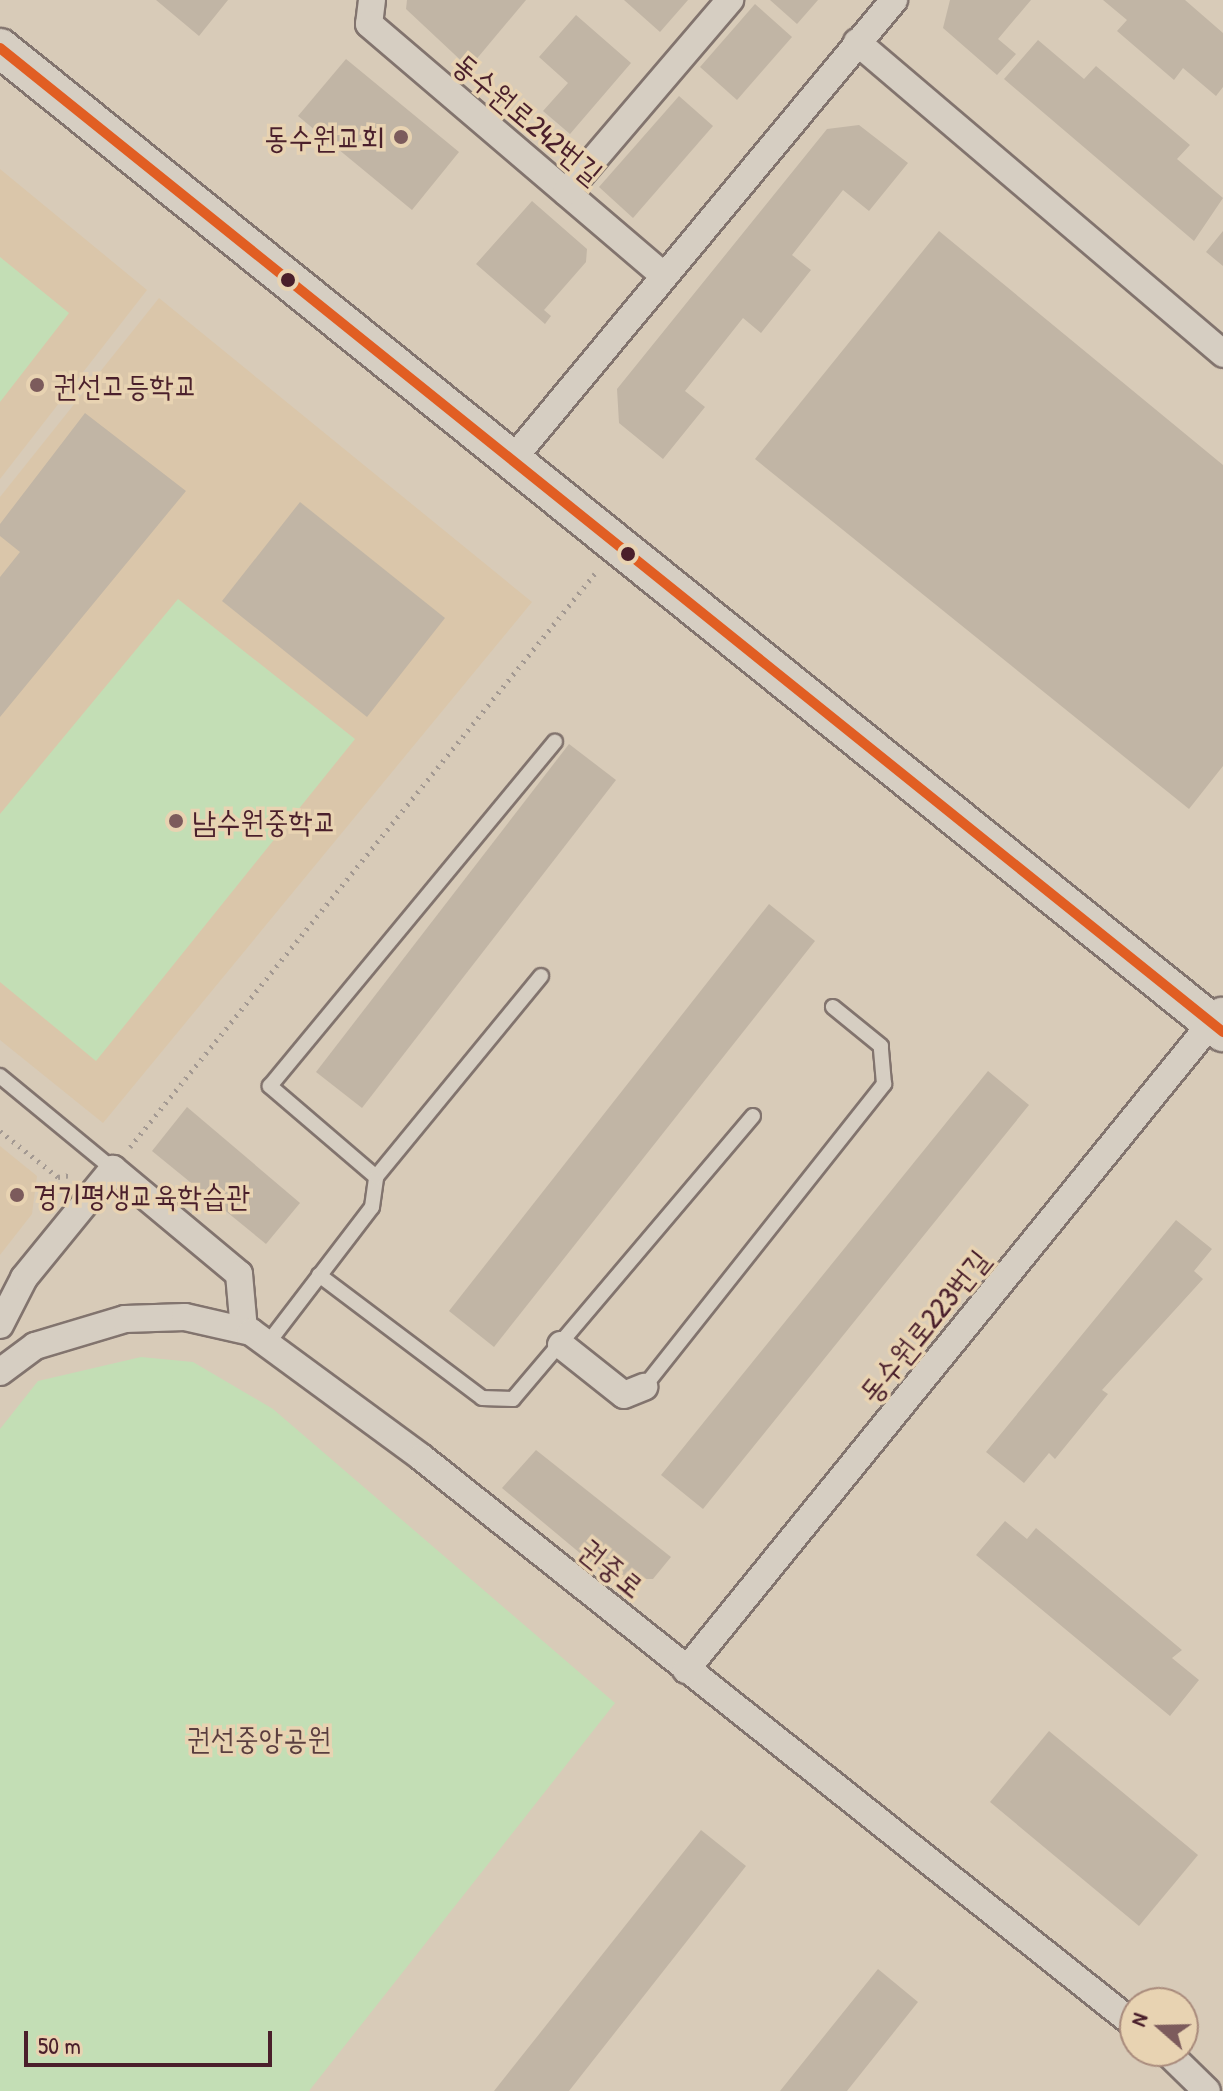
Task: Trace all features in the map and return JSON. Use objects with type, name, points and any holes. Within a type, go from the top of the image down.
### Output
[{"type":"main road","points":[[0,48],[618,545],[1219,1021]]},
{"type":"street","name":"동수원로242번길","points":[[372,0],[369,24],[664,276]]},
{"type":"street","points":[[566,192],[730,0]]},
{"type":"street","points":[[512,460],[894,0]]},
{"type":"street","points":[[857,42],[1223,354]]},
{"type":"street","name":"동수원로223번길","points":[[686,1670],[1219,1021]]},
{"type":"street","points":[[0,1325],[24,1278],[113,1169],[239,1274],[244,1330]]},
{"type":"street","name":"권중로","points":[[3,1361],[35,1346],[125,1319],[185,1317],[244,1330],[268,1343],[1119,2012]]},
{"type":"street","points":[[561,1345],[624,1395],[644,1387]]},
{"type":"street","points":[[1182,2067],[1207,2091]]},
{"type":"lane","points":[[376,1177],[270,1086],[555,741]]},
{"type":"lane","points":[[268,1343],[372,1207],[376,1177],[541,976]]},
{"type":"lane","points":[[644,1387],[884,1084],[881,1046],[833,1007]]},
{"type":"lane","points":[[0,1076],[113,1169]]},
{"type":"lane","points":[[319,1275],[482,1398],[500,1403],[513,1399],[753,1116]]},
{"type":"path","points":[[0,1131],[58,1177],[113,1169],[618,545]]},
{"type":"shaded area","name":"권선고등학교","points":[[0,169],[147,290],[0,479]]},
{"type":"shaded area","name":"남수원중학교","points":[[159,298],[532,602],[103,1123],[0,1040],[0,497]]},
{"type":"shaded area","name":"경기평생교육학습관","points":[[0,1146],[37,1176],[32,1214],[0,1255]]},
{"type":"green space","points":[[0,257],[69,313],[0,402]]},
{"type":"green space","points":[[178,599],[355,739],[96,1061],[0,982],[0,814]]},
{"type":"green space","name":"권선중앙공원","points":[[141,1357],[193,1362],[273,1409],[615,1703],[309,2091],[0,2091],[0,1429],[38,1381]]},
{"type":"building","points":[[156,0],[228,0],[199,36]]},
{"type":"building","points":[[407,0],[526,0],[469,68],[406,9]]},
{"type":"building","points":[[624,0],[688,0],[660,32]]},
{"type":"building","points":[[770,0],[818,0],[797,24]]},
{"type":"building","points":[[950,0],[1031,0],[998,39],[1016,54],[997,75],[943,28]]},
{"type":"building","points":[[1103,0],[1185,0],[1223,33],[1223,87],[1216,96],[1183,68],[1174,80],[1117,31],[1127,20]]},
{"type":"building","points":[[755,4],[792,37],[737,100],[700,67]]},
{"type":"building","points":[[576,15],[631,63],[570,134],[543,111],[568,83],[539,57]]},
{"type":"building","points":[[1038,40],[1084,79],[1096,66],[1190,145],[1177,159],[1223,198],[1194,241],[1004,79]]},
{"type":"building","points":[[346,59],[459,152],[412,210],[298,116]]},
{"type":"building","points":[[679,96],[713,126],[633,218],[599,187]]},
{"type":"building","points":[[859,125],[908,163],[869,211],[843,190],[792,255],[811,270],[761,333],[743,318],[685,391],[705,407],[663,459],[619,423],[617,389],[827,129]]},
{"type":"building","points":[[532,201],[587,249],[586,262],[544,310],[551,316],[545,324],[476,264]]},
{"type":"building","points":[[939,231],[1223,465],[1223,766],[1189,809],[755,459]]},
{"type":"building","points":[[1223,231],[1223,266],[1206,252]]},
{"type":"building","points":[[85,413],[186,491],[0,717],[0,577],[20,552],[0,536],[0,524]]},
{"type":"building","points":[[300,502],[445,618],[367,717],[222,601]]},
{"type":"building","points":[[569,744],[616,780],[362,1108],[316,1072]]},
{"type":"building","points":[[769,904],[815,941],[494,1347],[449,1311]]},
{"type":"building","points":[[988,1071],[1029,1105],[703,1509],[661,1475]]},
{"type":"building","points":[[187,1107],[300,1203],[266,1244],[152,1151]]},
{"type":"building","points":[[1176,1220],[1212,1249],[1194,1271],[1203,1279],[1102,1390],[1108,1394],[1055,1459],[1049,1453],[1024,1483],[986,1452]]},
{"type":"building","points":[[536,1450],[671,1557],[653,1579],[611,1579],[502,1488]]},
{"type":"building","points":[[1005,1521],[1027,1539],[1036,1528],[1182,1650],[1172,1658],[1199,1680],[1170,1716],[976,1555]]},
{"type":"building","points":[[1049,1731],[1198,1855],[1139,1926],[990,1802]]},
{"type":"building","points":[[701,1830],[746,1866],[569,2091],[494,2091]]},
{"type":"building","points":[[878,1969],[918,2002],[847,2091],[780,2091]]},
{"type":"transit line","points":[[0,48],[1223,1032]]},
{"type":"place","name":"동수원교회","points":[[401,137]]},
{"type":"place","name":"권선고등학교","points":[[37,385]]},
{"type":"place","name":"남수원중학교","points":[[176,821]]},
{"type":"place","name":"경기평생교육학습관","points":[[17,1195]]}]
